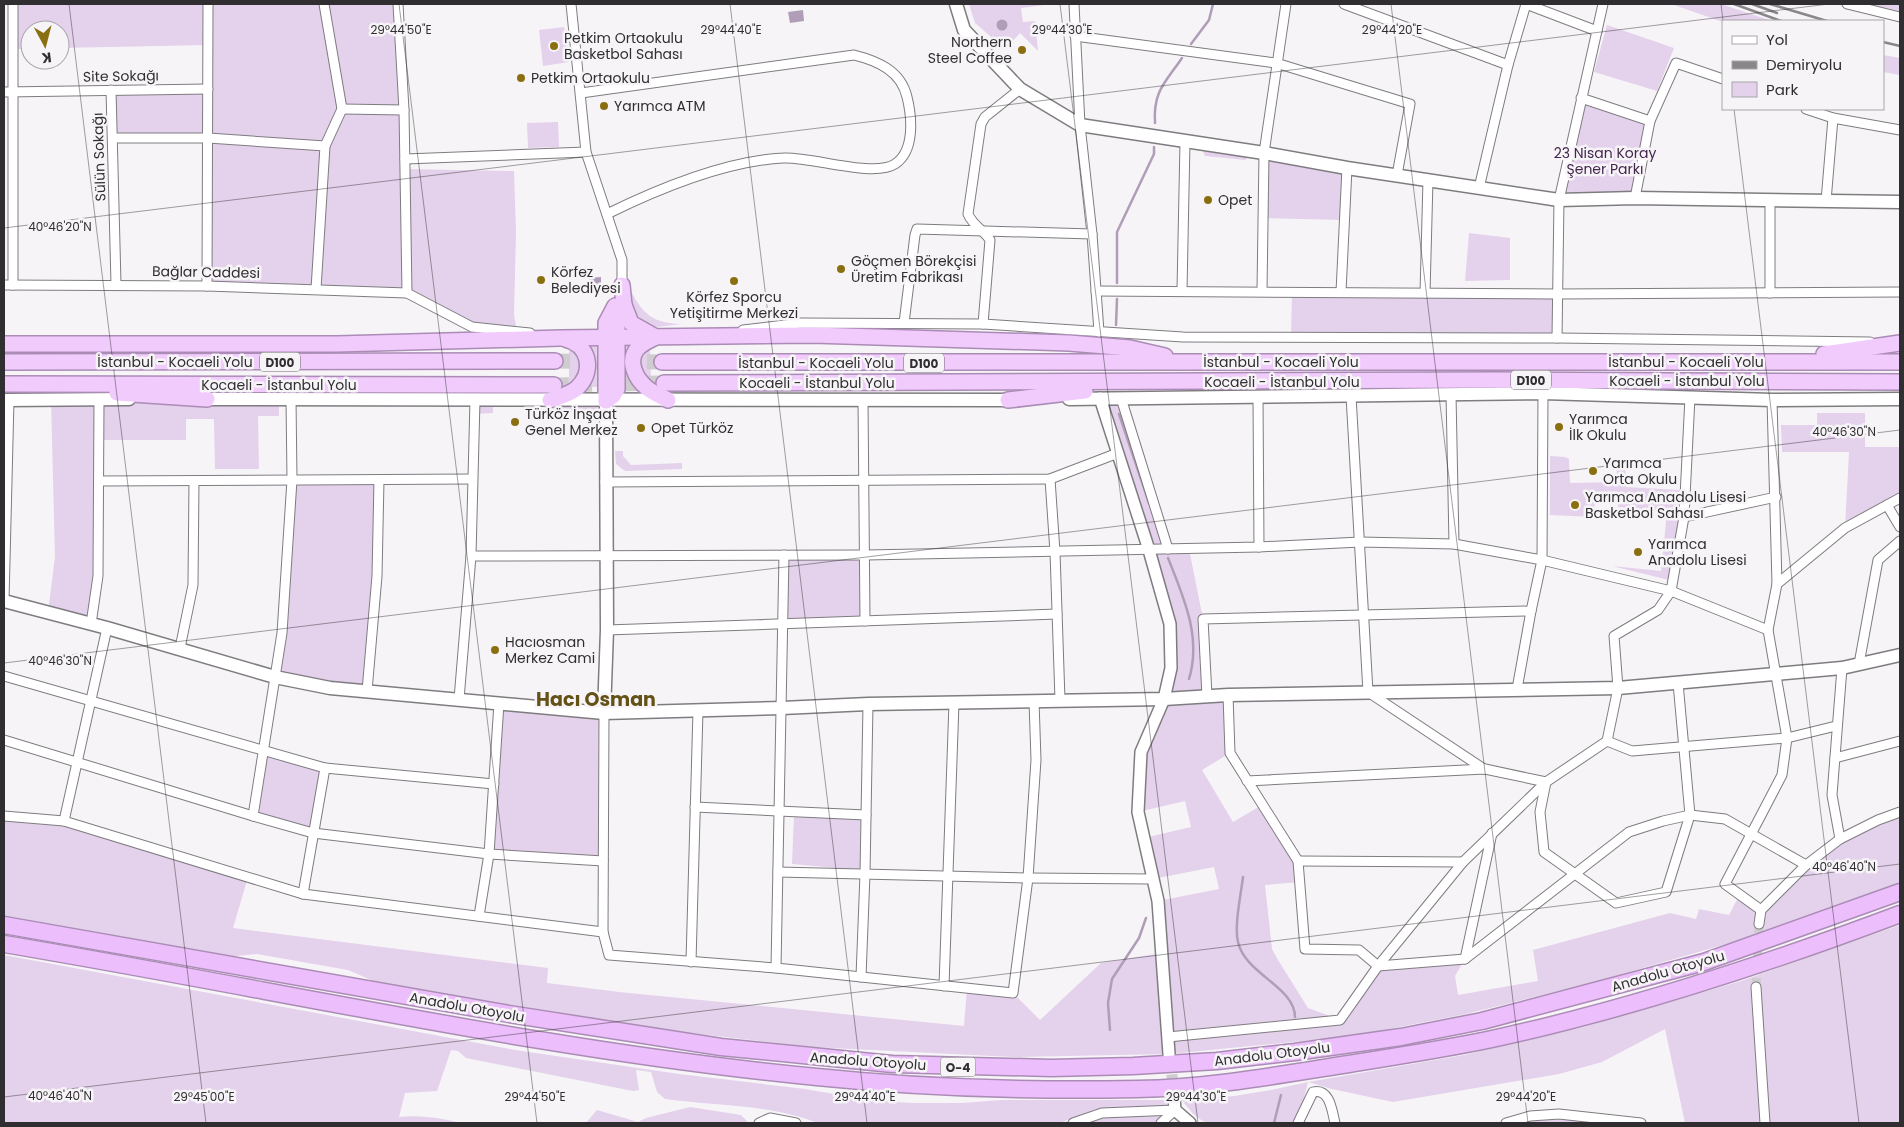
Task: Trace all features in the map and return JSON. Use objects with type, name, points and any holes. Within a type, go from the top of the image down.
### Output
[{"type":"highway","points":[[622,285],[624,306],[631,323],[655,337]]},
{"type":"highway","points":[[606,401],[613,396],[617,389],[609,333],[622,285]]},
{"type":"highway","points":[[609,333],[617,323],[624,306]]},
{"type":"highway","points":[[4,344],[337,344],[561,338],[592,331],[655,337],[813,335],[1069,343],[1130,348],[1186,362]]},
{"type":"highway","points":[[655,337],[636,350],[633,357],[633,367],[635,375],[640,382],[648,389],[668,400]]},
{"type":"highway","points":[[550,400],[574,390],[586,375],[586,356],[582,349],[577,343],[561,338]]},
{"type":"highway","points":[[1766,362],[1900,342]]},
{"type":"highway","name":"İstanbul - Kocaeli Yolu","points":[[4,362],[556,361]]},
{"type":"highway","name":"İstanbul - Kocaeli Yolu","points":[[662,362],[1900,362]]},
{"type":"highway","name":"Kocaeli - İstanbul Yolu","points":[[664,383],[1486,380],[1900,382]]},
{"type":"highway","points":[[1008,400],[1161,382]]},
{"type":"highway","points":[[4,385],[207,399]]},
{"type":"highway","name":"Kocaeli - İstanbul Yolu","points":[[4,385],[554,386]]},
{"type":"highway","name":"Anadolu Otoyolu","points":[[4,925],[510,1014],[721,1047],[892,1064],[1052,1068],[1217,1061],[1285,1054],[1401,1037],[1482,1021],[1704,962],[1900,892]]},
{"type":"highway","name":"Anadolu Otoyolu","points":[[4,944],[620,1053],[721,1067],[825,1078],[973,1088],[1141,1089],[1294,1073],[1493,1039],[1708,982],[1828,942],[1900,914]]},
{"type":"main road","points":[[956,4],[964,30],[1020,89],[1080,125],[1559,200],[1635,198],[1900,202]]},
{"type":"main road","points":[[6,400],[1008,400],[1543,394],[1772,400],[1900,400]]},
{"type":"main road","points":[[604,712],[606,401]]},
{"type":"main road","points":[[4,601],[180,648],[275,677],[330,688],[604,712],[1034,700],[1164,699],[1228,695],[1618,688],[1842,668],[1900,655]]},
{"type":"street","points":[[9,285],[8,92],[12,4]]},
{"type":"street","points":[[207,286],[208,4]]},
{"type":"street","points":[[316,289],[325,146],[342,109],[324,4]]},
{"type":"street","points":[[398,4],[404,110],[407,293],[472,327],[561,338]]},
{"type":"street","points":[[571,4],[586,152],[622,260],[622,285]]},
{"type":"street","points":[[1074,4],[1080,125],[1100,332]]},
{"type":"street","points":[[1262,291],[1264,153],[1286,4]]},
{"type":"street","points":[[1344,4],[1508,65]]},
{"type":"street","points":[[1479,188],[1508,65],[1526,4],[1596,31]]},
{"type":"street","points":[[1557,338],[1559,200],[1603,4]]},
{"type":"street","points":[[1847,4],[1900,17]]},
{"type":"street","points":[[1075,36],[1276,63],[1410,104],[1397,175]]},
{"type":"street","points":[[581,93],[854,56],[873,60],[888,68],[900,80],[907,94],[910,110],[909,141],[904,154],[896,164],[884,169],[784,157],[698,176],[606,214]]},
{"type":"street","points":[[1635,198],[1650,121],[1676,63],[1722,79]]},
{"type":"street","points":[[983,324],[990,240],[974,225],[968,214],[981,124],[985,117],[1020,89]]},
{"type":"street","name":"Sülün Sokağı","points":[[111,90],[116,284]]},
{"type":"street","name":"Site Sokağı","points":[[8,92],[208,90]]},
{"type":"street","points":[[1582,98],[1650,121]]},
{"type":"street","points":[[342,109],[404,110]]},
{"type":"street","points":[[1809,110],[1833,118],[1900,130]]},
{"type":"street","points":[[1826,201],[1833,118]]},
{"type":"street","points":[[113,138],[208,138],[325,146]]},
{"type":"street","points":[[1182,290],[1182,218],[1186,142]]},
{"type":"street","points":[[405,159],[586,152]]},
{"type":"street","points":[[1341,292],[1347,168]]},
{"type":"street","points":[[1425,293],[1428,180]]},
{"type":"street","points":[[1770,200],[1770,293]]},
{"type":"street","points":[[904,323],[917,229],[1092,234]]},
{"type":"street","name":"Bağlar Caddesi","points":[[9,285],[116,284],[407,293]]},
{"type":"street","points":[[1096,291],[1182,290],[1557,294],[1900,292]]},
{"type":"street","points":[[694,337],[801,323],[904,323],[983,324],[1183,337],[1557,338],[1900,342]]},
{"type":"street","points":[[1451,394],[1454,544]]},
{"type":"street","points":[[1517,689],[1542,560],[1543,394]]},
{"type":"street","points":[[1351,396],[1368,692],[1484,769]]},
{"type":"street","points":[[1258,397],[1258,547]]},
{"type":"street","points":[[1168,1038],[1340,1020],[1378,966],[1463,862],[1546,782],[1607,741],[1618,688],[1614,636],[1658,610],[1671,591],[1684,516],[1690,397]]},
{"type":"street","points":[[1100,398],[1149,550],[1170,624],[1171,668],[1164,699],[1142,752],[1138,812],[1158,901],[1169,1054]]},
{"type":"street","points":[[1121,398],[1168,549]]},
{"type":"street","points":[[253,816],[282,633],[292,480],[291,399]]},
{"type":"street","points":[[4,601],[6,400]]},
{"type":"street","points":[[91,624],[98,576],[99,400]]},
{"type":"street","points":[[459,699],[471,556],[474,400]]},
{"type":"street","points":[[863,400],[866,555],[865,621]]},
{"type":"street","points":[[1761,910],[1725,884],[1782,775],[1787,738],[1768,630],[1777,584],[1772,400]]},
{"type":"street","points":[[606,482],[1050,479],[1118,454]]},
{"type":"street","points":[[99,481],[472,479]]},
{"type":"street","points":[[1050,479],[1055,552],[1060,700]]},
{"type":"street","points":[[367,691],[377,576],[378,480]]},
{"type":"street","points":[[180,648],[193,585],[194,481]]},
{"type":"street","points":[[1684,516],[1776,497]]},
{"type":"street","points":[[1777,584],[1845,528],[1900,498]]},
{"type":"street","points":[[1886,505],[1900,527]]},
{"type":"street","points":[[1858,664],[1878,560],[1900,541]]},
{"type":"street","points":[[471,556],[866,555],[1149,550],[1360,542],[1454,544],[1542,560],[1671,591],[1768,630]]},
{"type":"street","points":[[776,968],[784,555]]},
{"type":"street","points":[[1207,696],[1202,619],[1531,611]]},
{"type":"street","points":[[606,630],[1057,614]]},
{"type":"street","points":[[64,821],[107,628]]},
{"type":"street","points":[[1840,839],[1832,795],[1842,668]]},
{"type":"street","points":[[4,676],[326,768],[494,784]]},
{"type":"street","points":[[1546,782],[1540,812],[1544,852],[1616,902],[1666,892],[1690,815],[1678,682]]},
{"type":"street","points":[[1228,695],[1230,753],[1298,861],[1306,949],[1360,950],[1378,966],[1465,959],[1630,832],[1663,821],[1690,815],[1725,820],[1806,865]]},
{"type":"street","points":[[604,712],[603,932],[609,955],[776,968],[1014,993],[1028,878],[1036,760],[1034,700]]},
{"type":"street","points":[[479,916],[489,854],[499,703]]},
{"type":"street","points":[[944,986],[946,876],[954,703]]},
{"type":"street","points":[[861,977],[868,704]]},
{"type":"street","points":[[692,962],[694,807],[698,710]]},
{"type":"street","points":[[1607,741],[1632,751],[1787,738],[1836,726]]},
{"type":"street","points":[[4,740],[314,833],[489,854],[603,861]]},
{"type":"street","points":[[1834,758],[1900,741]]},
{"type":"street","points":[[303,894],[326,768]]},
{"type":"street","points":[[1247,781],[1484,769],[1546,782]]},
{"type":"street","points":[[694,807],[866,815]]},
{"type":"street","points":[[1759,924],[1761,910],[1806,865],[1840,839],[1878,820],[1900,812]]},
{"type":"street","points":[[4,816],[64,821],[303,894],[603,932]]},
{"type":"street","points":[[1465,959],[1492,833]]},
{"type":"street","points":[[1298,861],[1463,862]]},
{"type":"street","points":[[778,872],[1153,879]]},
{"type":"street","points":[[1756,987],[1765,1123]]},
{"type":"street","points":[[1298,1123],[1312,1092],[1316,1091],[1328,1098],[1335,1123]]},
{"type":"street","points":[[1073,1123],[1102,1113],[1174,1104]]},
{"type":"street","points":[[1161,1123],[1174,1104]]},
{"type":"street","points":[[1174,1104],[1190,1123]]},
{"type":"street","points":[[1506,1123],[1530,1116],[1559,1114],[1641,1123]]},
{"type":"street","points":[[759,1123],[770,1118],[796,1123]]},
{"type":"green space","points":[[13,4],[398,4],[405,169],[514,171],[516,232],[514,315],[516,326],[472,327],[407,293],[207,286],[208,138],[113,138],[111,90],[207,89],[208,45],[70,48],[70,20],[20,20],[20,49],[13,49]]},
{"type":"green space","points":[[969,4],[1052,4],[1021,8],[1023,22],[1035,21],[1038,51],[1020,33],[1005,49],[975,23]]},
{"type":"green space","points":[[1671,4],[1721,4],[1769,20],[1722,20],[1722,22]]},
{"type":"green space","points":[[1866,4],[1900,4],[1900,11]]},
{"type":"green space","points":[[1607,25],[1674,48],[1657,91],[1594,72]]},
{"type":"green space","name":"Petkim Ortaokulu Basketbol Sahası","points":[[564,27],[569,62],[543,66],[539,30]]},
{"type":"green space","points":[[1884,55],[1900,58],[1900,75],[1884,72]]},
{"type":"green space","name":"23 Nisan Koray Şener Parkı","points":[[1581,98],[1650,121],[1635,198],[1559,200]]},
{"type":"green space","points":[[558,122],[559,147],[528,148],[527,123]]},
{"type":"green space","points":[[1203,151],[1249,157],[1245,160],[1205,156]]},
{"type":"green space","points":[[1264,153],[1347,168],[1344,220],[1263,218]]},
{"type":"green space","points":[[1469,233],[1510,238],[1510,280],[1465,281]]},
{"type":"green space","points":[[631,291],[640,306],[650,316],[663,322],[681,324],[657,327],[649,324],[636,315],[632,308]]},
{"type":"green space","points":[[1292,291],[1557,294],[1557,338],[1291,337]]},
{"type":"green space","points":[[635,343],[637,385],[621,386],[621,344]]},
{"type":"green space","points":[[586,346],[599,346],[599,387],[586,387]]},
{"type":"green space","points":[[650,346],[651,382],[645,380],[638,359]]},
{"type":"green space","points":[[572,347],[583,364],[576,381],[571,383],[569,381],[569,350]]},
{"type":"green space","points":[[1100,398],[1121,398],[1168,549],[1189,549],[1203,619],[1207,696],[1228,695],[1230,753],[1202,770],[1233,822],[1262,805],[1298,861],[1300,882],[1265,885],[1272,949],[1308,1008],[1341,1020],[1378,966],[1465,959],[1455,976],[1458,995],[1538,981],[1533,950],[1670,913],[1696,919],[1699,909],[1729,915],[1740,894],[1761,910],[1840,839],[1900,812],[1900,884],[1758,935],[1590,983],[1466,1014],[1354,1036],[1169,1054],[1013,1057],[811,1047],[640,1027],[378,983],[348,970],[257,954],[227,957],[4,918],[4,816],[64,821],[248,877],[233,928],[548,968],[547,983],[619,992],[964,1026],[967,988],[1013,993],[1040,1020],[1101,963],[1162,953],[1158,901],[1219,889],[1214,867],[1153,879],[1144,838],[1191,827],[1185,801],[1138,812],[1141,752],[1164,699],[1170,624]]},
{"type":"green space","points":[[279,399],[279,416],[258,416],[259,469],[215,469],[214,419],[186,419],[186,440],[99,440],[99,481],[91,624],[48,612],[55,557],[51,400]]},
{"type":"green space","points":[[560,405],[597,406],[601,415],[601,422],[594,420],[589,413],[560,412]]},
{"type":"green space","points":[[476,406],[493,406],[493,413],[476,414]]},
{"type":"green space","points":[[1817,413],[1865,413],[1865,447],[1900,447],[1900,498],[1845,528],[1849,452],[1782,452],[1781,425],[1817,425]]},
{"type":"green space","points":[[615,451],[623,451],[623,456],[631,465],[682,463],[682,469],[625,471],[616,464]]},
{"type":"green space","points":[[1550,456],[1569,459],[1570,483],[1617,482],[1616,458],[1625,458],[1626,487],[1679,490],[1680,521],[1669,580],[1612,566],[1661,571],[1667,512],[1618,507],[1618,496],[1595,495],[1594,517],[1550,515]]},
{"type":"green space","points":[[292,480],[379,480],[367,691],[275,677]]},
{"type":"green space","points":[[784,555],[866,555],[865,621],[782,624]]},
{"type":"green space","points":[[499,703],[604,713],[603,861],[489,854]]},
{"type":"green space","points":[[265,751],[325,768],[313,833],[253,816]]},
{"type":"green space","points":[[794,815],[861,817],[860,870],[792,864]]},
{"type":"green space","points":[[1900,925],[1900,1123],[1685,1123],[1665,1029],[1602,1062],[1559,1074],[1393,1102],[1308,1082],[1464,1055],[1584,1027],[1741,981]]},
{"type":"green space","points":[[4,955],[515,1050],[679,1074],[805,1089],[868,1100],[912,1103],[962,1103],[1001,1100],[1168,1100],[1166,1108],[1096,1109],[1062,1122],[1175,1110],[1161,1123],[818,1123],[781,1112],[743,1106],[665,1099],[657,1092],[651,1072],[636,1070],[639,1090],[633,1091],[466,1058],[458,1051],[451,1050],[437,1091],[405,1093],[399,1117],[430,1117],[461,1123],[4,1123]]},
{"type":"green space","points":[[1308,1082],[1299,1118],[1294,1123],[1207,1123],[1199,1119],[1182,1100],[1234,1096]]},
{"type":"green space","points":[[690,1107],[741,1115],[747,1121],[746,1123],[586,1123],[597,1110],[638,1122],[646,1118]]},
{"type":"green space","points":[[1530,1116],[1641,1123],[1506,1123]]},
{"type":"shaded area","points":[[803,10],[804,21],[790,23],[788,12]]},
{"type":"shaded area","points":[[1002,19],[1008,25],[1002,31],[996,25]]},
{"type":"shaded area","points":[[601,277],[601,293],[588,278]]},
{"type":"waterway","points":[[1191,44],[1209,20],[1213,4]]},
{"type":"waterway","points":[[1155,123],[1158,95],[1165,81],[1182,58]]},
{"type":"waterway","points":[[1117,283],[1117,232],[1154,154],[1154,147]]},
{"type":"waterway","points":[[1116,325],[1117,299]]},
{"type":"waterway","points":[[1119,414],[1149,503]]},
{"type":"waterway","points":[[1168,558],[1185,602],[1192,632],[1193,648],[1189,679]]},
{"type":"waterway","points":[[1243,877],[1237,919],[1238,942],[1242,953],[1259,972],[1287,997],[1293,1006],[1295,1017]]},
{"type":"waterway","points":[[1110,1030],[1108,1003],[1112,979],[1139,938],[1146,918]]},
{"type":"waterway","points":[[1274,1123],[1281,1095]]},
{"type":"tunnel","points":[[555,361],[662,362]]},
{"type":"tunnel","points":[[554,385],[664,383]]},
{"type":"tunnel","points":[[1756,987],[1759,924]]},
{"type":"tunnel","points":[[1170,1058],[1174,1094]]},
{"type":"railway","points":[[1734,4],[1778,20]]},
{"type":"railway","points":[[1752,4],[1777,13]]},
{"type":"railway","points":[[1770,4],[1824,20]]},
{"type":"railway","points":[[1884,42],[1900,46]]},
{"type":"place","name":"Petkim Ortaokulu Basketbol Sahası","points":[[554,46]]},
{"type":"place","name":"Northern Steel Coffee","points":[[1022,50]]},
{"type":"place","name":"Petkim Ortaokulu","points":[[521,78]]},
{"type":"place","name":"Yarımca ATM","points":[[604,106]]},
{"type":"place","name":"Opet","points":[[1208,200]]},
{"type":"place","name":"Göçmen Börekçisi Üretim Fabrikası","points":[[841,269]]},
{"type":"place","name":"Körfez Belediyesi","points":[[541,280]]},
{"type":"place","name":"Körfez Sporcu Yetişitirme Merkezi","points":[[734,281]]},
{"type":"place","name":"Türköz İnşaat Genel Merkez","points":[[515,422]]},
{"type":"place","name":"Yarımca İlk Okulu","points":[[1559,427]]},
{"type":"place","name":"Opet Türköz","points":[[641,428]]},
{"type":"place","name":"Yarımca Orta Okulu","points":[[1593,471]]},
{"type":"place","name":"Yarımca Anadolu Lisesi Basketbol Sahası","points":[[1575,505]]},
{"type":"place","name":"Yarımca Anadolu Lisesi","points":[[1638,552]]},
{"type":"place","name":"Hacıosman Merkez Cami","points":[[495,650]]},
{"type":"district","name":"Hacı Osman","points":[[596,699]]}]
